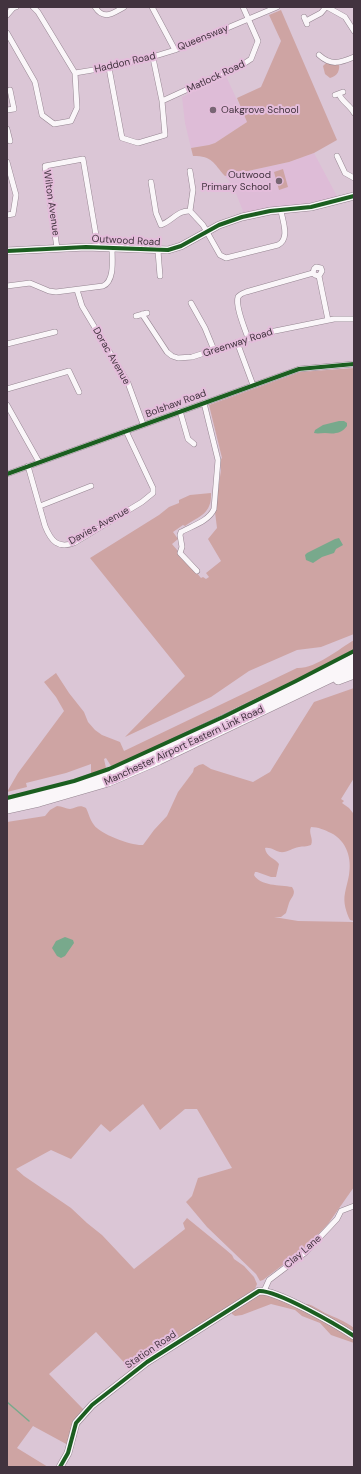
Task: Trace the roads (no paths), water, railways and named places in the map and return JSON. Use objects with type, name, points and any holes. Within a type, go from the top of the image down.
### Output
[{"type":"highway","points":[[279,694],[354,654]]},
{"type":"highway","name":"Manchester Airport Eastern Link Road","points":[[7,801],[61,790],[110,773],[354,658]]},
{"type":"highway","name":"Manchester Airport Eastern Link Road","points":[[7,809],[39,802],[108,782],[354,667]]},
{"type":"highway","points":[[290,697],[354,674]]},
{"type":"street","points":[[7,15],[13,8],[16,7]]},
{"type":"street","points":[[7,33],[36,82],[42,115],[54,124],[71,121],[77,108],[75,73],[38,12],[33,7]]},
{"type":"street","points":[[95,7],[100,13],[106,15],[124,7]]},
{"type":"street","name":"Queensway","points":[[152,7],[174,50],[277,7]]},
{"type":"street","name":"Matlock Road","points":[[162,101],[251,59],[258,41],[243,7]]},
{"type":"street","points":[[306,21],[321,13],[326,7],[339,10],[354,31]]},
{"type":"street","name":"Haddon Road","points":[[75,73],[110,68],[153,58],[174,50]]},
{"type":"street","points":[[319,55],[324,60],[336,63],[343,62],[354,56]]},
{"type":"street","points":[[110,68],[122,138],[138,143],[165,135],[162,101],[153,58]]},
{"type":"street","points":[[7,110],[14,109],[10,90]]},
{"type":"street","points":[[339,94],[342,100],[351,107],[354,113]]},
{"type":"street","points":[[7,132],[10,141]]},
{"type":"street","points":[[337,156],[345,173],[354,180]]},
{"type":"street","name":"Wilton Avenue","points":[[57,248],[45,166],[83,159],[98,247]]},
{"type":"street","points":[[7,162],[16,195],[13,214],[7,215]]},
{"type":"street","points":[[190,171],[193,190],[190,211]]},
{"type":"street","points":[[151,182],[156,214],[161,225],[180,213],[190,211]]},
{"type":"street","name":"Outwood Road","points":[[7,251],[98,247],[158,251],[174,249],[206,231],[242,217],[266,212],[311,207],[354,196]]},
{"type":"street","points":[[190,211],[200,220],[220,255],[226,258],[281,243],[284,237],[281,211]]},
{"type":"street","points":[[7,286],[30,283],[52,292],[103,286],[108,284],[111,276],[112,248]]},
{"type":"street","points":[[158,251],[160,276]]},
{"type":"street","points":[[313,273],[316,267],[321,268],[322,273],[319,276],[328,320]]},
{"type":"street","points":[[248,338],[239,307],[238,298],[240,295],[313,273],[319,276]]},
{"type":"street","name":"Dorac Avenue","points":[[77,290],[82,306],[128,383],[143,424]]},
{"type":"street","points":[[190,303],[205,328],[214,350]]},
{"type":"street","name":"Greenway Road","points":[[136,316],[145,314],[163,347],[172,356],[178,358],[198,356],[248,338],[270,332],[328,320],[354,319]]},
{"type":"street","points":[[7,344],[55,332]]},
{"type":"street","points":[[237,342],[253,385]]},
{"type":"street","name":"Bolshaw Road","points":[[7,474],[299,369],[354,364]]},
{"type":"street","points":[[7,389],[68,371],[79,392]]},
{"type":"street","points":[[197,571],[180,553],[182,547],[180,535],[182,532],[208,518],[214,509],[218,460],[204,403]]},
{"type":"street","points":[[7,404],[39,462]]},
{"type":"street","points":[[180,412],[188,439],[194,444]]},
{"type":"street","name":"Davies Avenue","points":[[28,466],[45,526],[50,535],[55,542],[63,546],[74,543],[151,496],[153,493],[153,488],[126,431]]},
{"type":"street","points":[[40,506],[91,486]]},
{"type":"street","name":"Clay Lane","points":[[264,1291],[268,1280],[306,1252],[337,1218],[341,1211],[354,1206]]},
{"type":"street","name":"Station Road","points":[[60,1467],[68,1453],[76,1424],[84,1413],[100,1398],[133,1372],[158,1355],[253,1294],[259,1291],[264,1291]]},
{"type":"street","points":[[264,1291],[302,1307],[354,1336]]},
{"type":"waterway","points":[[7,1402],[29,1421]]},
{"type":"place","name":"Oakgrove School","points":[[213,110]]},
{"type":"place","name":"Outwood Primary School","points":[[279,181]]}]
